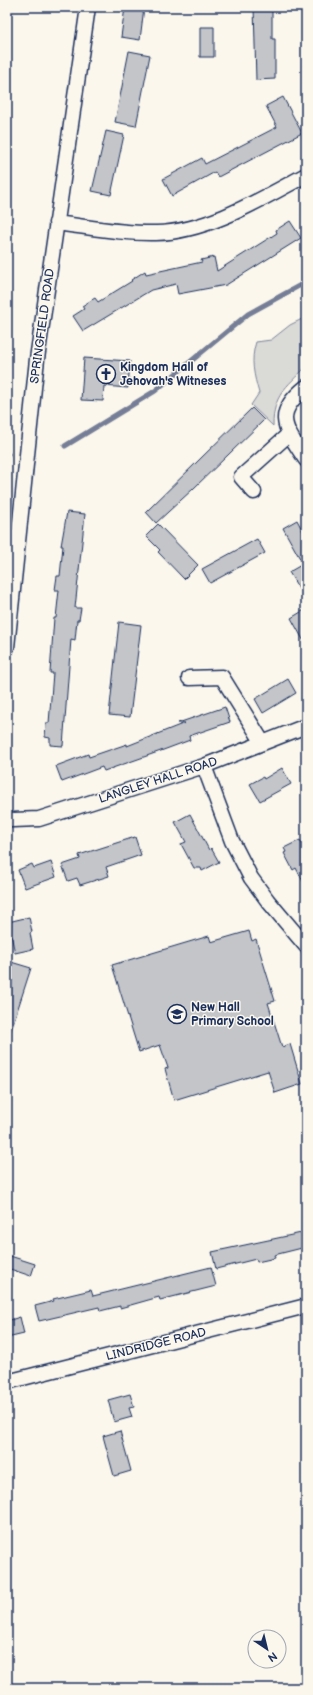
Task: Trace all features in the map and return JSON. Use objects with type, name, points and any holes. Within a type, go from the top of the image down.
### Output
[{"type":"street","name":"SPRINGFIELD ROAD","points":[[7,647],[36,359],[88,7]]},
{"type":"street","points":[[56,222],[135,232],[156,233],[191,228],[217,219],[306,175]]},
{"type":"street","points":[[306,387],[295,396],[285,413],[284,424],[306,460]]},
{"type":"street","points":[[254,492],[241,477],[289,434]]},
{"type":"street","points":[[189,678],[222,677],[263,744]]},
{"type":"street","name":"LANGLEY HALL ROAD","points":[[7,819],[39,819],[204,766],[306,726]]},
{"type":"street","points":[[204,766],[232,841],[251,878],[268,901],[306,946]]},
{"type":"street","name":"LINDRIDGE ROAD","points":[[7,1382],[306,1306]]},
{"type":"shaded area","points":[[306,317],[306,367],[287,386],[278,399],[275,407],[273,426],[251,405],[259,393],[254,374],[253,362],[256,342],[271,340],[290,325]]},
{"type":"building","points":[[125,7],[144,7],[140,40],[121,37]]},
{"type":"building","points":[[254,7],[272,7],[272,39],[275,39],[275,79],[256,80]]},
{"type":"building","points":[[200,27],[214,27],[214,57],[200,57]]},
{"type":"building","points":[[129,51],[150,55],[136,126],[115,122]]},
{"type":"building","points":[[283,97],[302,133],[218,177],[215,172],[172,196],[163,179],[202,158],[205,164],[277,127],[266,106]]},
{"type":"building","points":[[106,131],[124,135],[111,195],[92,191]]},
{"type":"building","points":[[290,221],[301,238],[226,285],[178,294],[176,284],[151,290],[83,331],[73,316],[84,309],[82,306],[95,298],[98,302],[145,271],[146,274],[202,262],[201,260],[214,257],[217,271],[277,233],[276,230]]},
{"type":"building","name":"Kingdom Hall of Jehovah's Witneses","points":[[84,358],[130,361],[128,388],[104,386],[103,401],[81,400]]},
{"type":"building","points":[[252,408],[264,420],[156,523],[146,512]]},
{"type":"building","points":[[67,512],[85,514],[75,608],[81,608],[79,620],[77,620],[75,640],[71,639],[63,746],[50,745],[50,738],[45,737],[46,723],[49,723],[53,673],[50,673],[54,618],[56,618],[59,590],[55,590],[57,576],[60,576],[63,546],[61,546]]},
{"type":"building","points":[[297,520],[306,537],[306,601],[289,572],[303,564],[283,528]]},
{"type":"building","points":[[158,524],[198,565],[184,579],[158,552],[160,550],[146,536]]},
{"type":"building","points":[[257,539],[265,553],[210,583],[202,569]]},
{"type":"building","points":[[306,609],[306,645],[291,618]]},
{"type":"building","points":[[119,622],[141,625],[130,717],[109,715]]},
{"type":"building","points":[[288,679],[296,693],[263,713],[255,699]]},
{"type":"building","points":[[225,707],[230,722],[189,736],[190,740],[158,752],[104,771],[102,767],[62,782],[56,766],[88,754],[89,757],[127,744],[127,746],[185,723],[178,723]]},
{"type":"building","points":[[282,768],[291,784],[260,801],[250,784],[263,777],[264,779]]},
{"type":"building","points":[[190,814],[209,850],[211,848],[219,862],[202,871],[201,868],[194,868],[181,844],[186,842],[175,822]]},
{"type":"building","points":[[135,837],[141,855],[106,867],[109,876],[80,885],[77,878],[68,881],[62,865],[80,859],[79,855]]},
{"type":"building","points":[[300,840],[306,851],[306,887],[296,868],[293,870],[284,853],[286,852],[284,848]]},
{"type":"building","points":[[51,862],[56,877],[25,888],[18,870],[32,864],[34,868]]},
{"type":"building","points":[[29,917],[33,949],[15,953],[8,922]]},
{"type":"building","points":[[249,931],[252,941],[256,939],[275,1001],[268,1003],[282,1047],[290,1044],[302,1084],[275,1093],[268,1071],[174,1100],[165,1069],[168,1068],[160,1045],[139,1052],[112,965],[209,936],[211,942]]},
{"type":"building","points":[[11,962],[31,968],[10,1033],[7,1032],[7,975]]},
{"type":"building","points":[[306,1232],[306,1247],[274,1255],[275,1258],[257,1262],[256,1259],[216,1269],[212,1252]]},
{"type":"building","points":[[7,1255],[35,1264],[31,1276],[7,1268]]},
{"type":"building","points":[[211,1267],[216,1286],[160,1300],[159,1297],[120,1308],[120,1306],[100,1311],[99,1307],[39,1321],[35,1306],[54,1301],[53,1299],[91,1290],[93,1296]]},
{"type":"building","points":[[20,1317],[24,1334],[7,1338],[7,1321]]},
{"type":"building","points":[[130,1394],[134,1407],[129,1408],[132,1417],[114,1422],[108,1400]]},
{"type":"building","points":[[120,1431],[131,1471],[114,1476],[103,1436]]},
{"type":"waterway","points":[[65,446],[155,391],[248,314],[306,282]]},
{"type":"place","name":"Kingdom Hall of Jehovah's Witneses","points":[[106,374]]},
{"type":"place","name":"New Hall Primary School","points":[[177,1014]]}]
